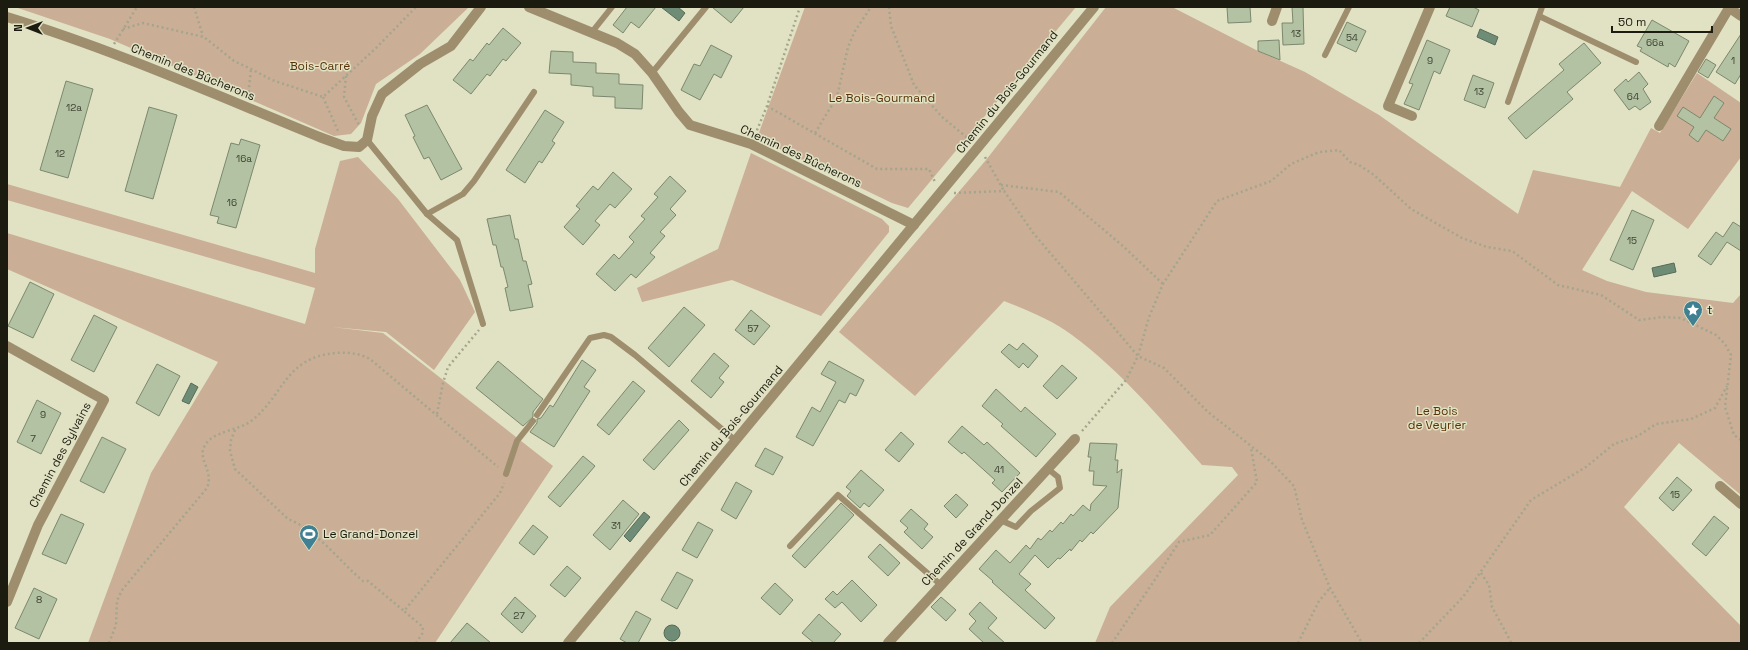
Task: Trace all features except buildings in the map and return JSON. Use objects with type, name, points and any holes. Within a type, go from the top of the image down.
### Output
[{"type":"street","points":[[366,140],[372,116],[382,94],[420,64],[451,46],[481,7]]},
{"type":"street","name":"Chemin des Bûcherons","points":[[529,7],[617,42],[635,54],[652,73],[679,112],[690,125],[751,144],[914,225]]},
{"type":"street","name":"Chemin du Bois-Gourmand","points":[[568,643],[1094,7]]},
{"type":"street","points":[[1272,20],[1277,7]]},
{"type":"street","points":[[1412,116],[1388,106],[1430,7]]},
{"type":"street","points":[[1659,126],[1729,7],[1741,16]]},
{"type":"street","name":"Chemin des Bûcherons","points":[[7,17],[56,32],[344,146],[359,147],[366,140]]},
{"type":"street","name":"Chemin des Sylvains","points":[[7,346],[104,400],[38,525],[7,602]]},
{"type":"street","name":"Chemin de Grand-Donzel","points":[[888,643],[1075,439]]},
{"type":"street","points":[[1720,486],[1741,504]]},
{"type":"lane","points":[[592,32],[612,7]]},
{"type":"lane","points":[[652,73],[706,7]]},
{"type":"lane","points":[[1325,54],[1348,7]]},
{"type":"lane","points":[[1508,102],[1542,7]]},
{"type":"lane","points":[[1539,16],[1636,62]]},
{"type":"lane","points":[[427,214],[463,194],[474,181],[534,92]]},
{"type":"lane","points":[[366,140],[427,214],[457,240],[484,324]]},
{"type":"lane","points":[[537,415],[590,338],[604,335],[611,337],[635,355],[736,441]]},
{"type":"lane","points":[[506,474],[517,441],[533,421]]},
{"type":"lane","points":[[1000,520],[1016,527],[1030,511],[1060,488],[1058,477],[1048,469]]},
{"type":"lane","points":[[790,546],[838,495],[941,585]]},
{"type":"path","points":[[108,52],[137,7]]},
{"type":"path","points":[[194,7],[204,37]]},
{"type":"path","points":[[323,97],[376,48],[416,7]]},
{"type":"path","points":[[751,144],[767,106],[800,7]]},
{"type":"path","points":[[815,134],[837,97],[848,47],[855,30],[871,7]]},
{"type":"path","points":[[890,7],[891,26],[914,84],[942,117],[979,147],[1004,191],[1034,234],[1138,356],[1164,368],[1208,412],[1270,461],[1294,486],[1302,520],[1330,588],[1362,643]]},
{"type":"path","points":[[123,29],[143,23],[204,37],[234,61],[272,80],[323,97],[344,146]]},
{"type":"path","points":[[247,107],[251,69]]},
{"type":"path","points":[[346,76],[344,97],[366,140]]},
{"type":"path","points":[[767,106],[877,169],[929,169],[940,194],[1004,191]]},
{"type":"path","points":[[1075,439],[1126,380],[1138,356],[1162,284],[1217,202],[1272,181],[1291,164],[1319,152],[1340,150],[1350,162],[1359,165],[1374,176],[1412,209],[1462,238],[1486,248],[1512,252],[1558,285],[1601,295],[1639,320],[1681,318],[1716,335],[1725,344],[1732,355],[1725,407],[1734,435],[1741,440]]},
{"type":"path","points":[[1001,186],[1059,192],[1124,248],[1162,284]]},
{"type":"path","points":[[437,415],[442,383],[448,367],[484,324]]},
{"type":"path","points":[[109,643],[116,625],[117,601],[122,590],[207,488],[210,478],[203,456],[204,447],[210,439],[235,430],[250,422],[258,415],[285,380],[299,365],[320,356],[341,352],[356,353],[374,361],[506,474],[500,493],[404,611]]},
{"type":"path","points":[[1419,643],[1463,597],[1531,500],[1586,467],[1614,444],[1638,436],[1656,424],[1691,419],[1715,408],[1728,384]]},
{"type":"path","points":[[235,430],[231,440],[230,451],[232,463],[238,473],[288,519],[298,523],[339,557],[345,566],[363,581],[368,581],[424,627],[422,634],[416,643]]},
{"type":"path","points":[[1112,643],[1179,542],[1210,535],[1257,482],[1251,447]]},
{"type":"path","points":[[1481,573],[1489,585],[1492,607],[1511,642],[1514,643]]},
{"type":"path","points":[[1298,643],[1319,601],[1330,588]]},
{"type":"green space","name":"Bois-Carré","points":[[15,7],[469,7],[420,54],[376,84],[361,123],[351,134],[334,136],[110,39]]},
{"type":"green space","name":"Le Bois-Gourmand","points":[[805,7],[1076,7],[908,208],[892,203],[757,138]]},
{"type":"green space","name":"Le Bois de Veyrier","points":[[1106,7],[1172,7],[1258,51],[1305,72],[1379,115],[1518,214],[1533,170],[1620,187],[1651,128],[1660,133],[1697,73],[1741,103],[1741,157],[1688,229],[1632,191],[1582,270],[1607,281],[1646,292],[1733,303],[1741,294],[1741,495],[1679,443],[1624,507],[1741,626],[1741,643],[1095,643],[1110,607],[1238,475],[1232,467],[1202,465],[1156,413],[1108,364],[1090,349],[1072,335],[1048,320],[1004,301],[915,396],[839,332],[986,160]]},
{"type":"green space","points":[[751,153],[882,219],[889,226],[889,232],[821,316],[732,280],[642,302],[637,288],[718,249]]},
{"type":"green space","name":"Le Grand-Donzel","points":[[358,157],[398,199],[460,280],[475,312],[434,370],[386,332],[332,327],[383,333],[553,466],[435,643],[88,643],[151,473],[218,362],[7,269],[7,233],[305,324],[315,288],[7,200],[7,184],[315,273],[315,249],[340,161]]},
{"type":"shaded area","points":[[661,7],[678,7],[685,13],[679,21]]},
{"type":"shaded area","points":[[1480,29],[1498,37],[1495,45],[1477,37]]},
{"type":"shaded area","points":[[1674,263],[1676,272],[1654,277],[1652,268]]},
{"type":"shaded area","points":[[191,383],[198,387],[189,404],[182,401]]},
{"type":"shaded area","points":[[644,512],[650,517],[630,542],[624,536]]},
{"type":"shaded area","points":[[672,625],[679,630],[680,633],[675,640],[672,641],[665,636],[664,633],[669,626]]},
{"type":"place","name":"t","points":[[1693,327]]},
{"type":"place","name":"Le Grand-Donzel","points":[[309,551]]}]
